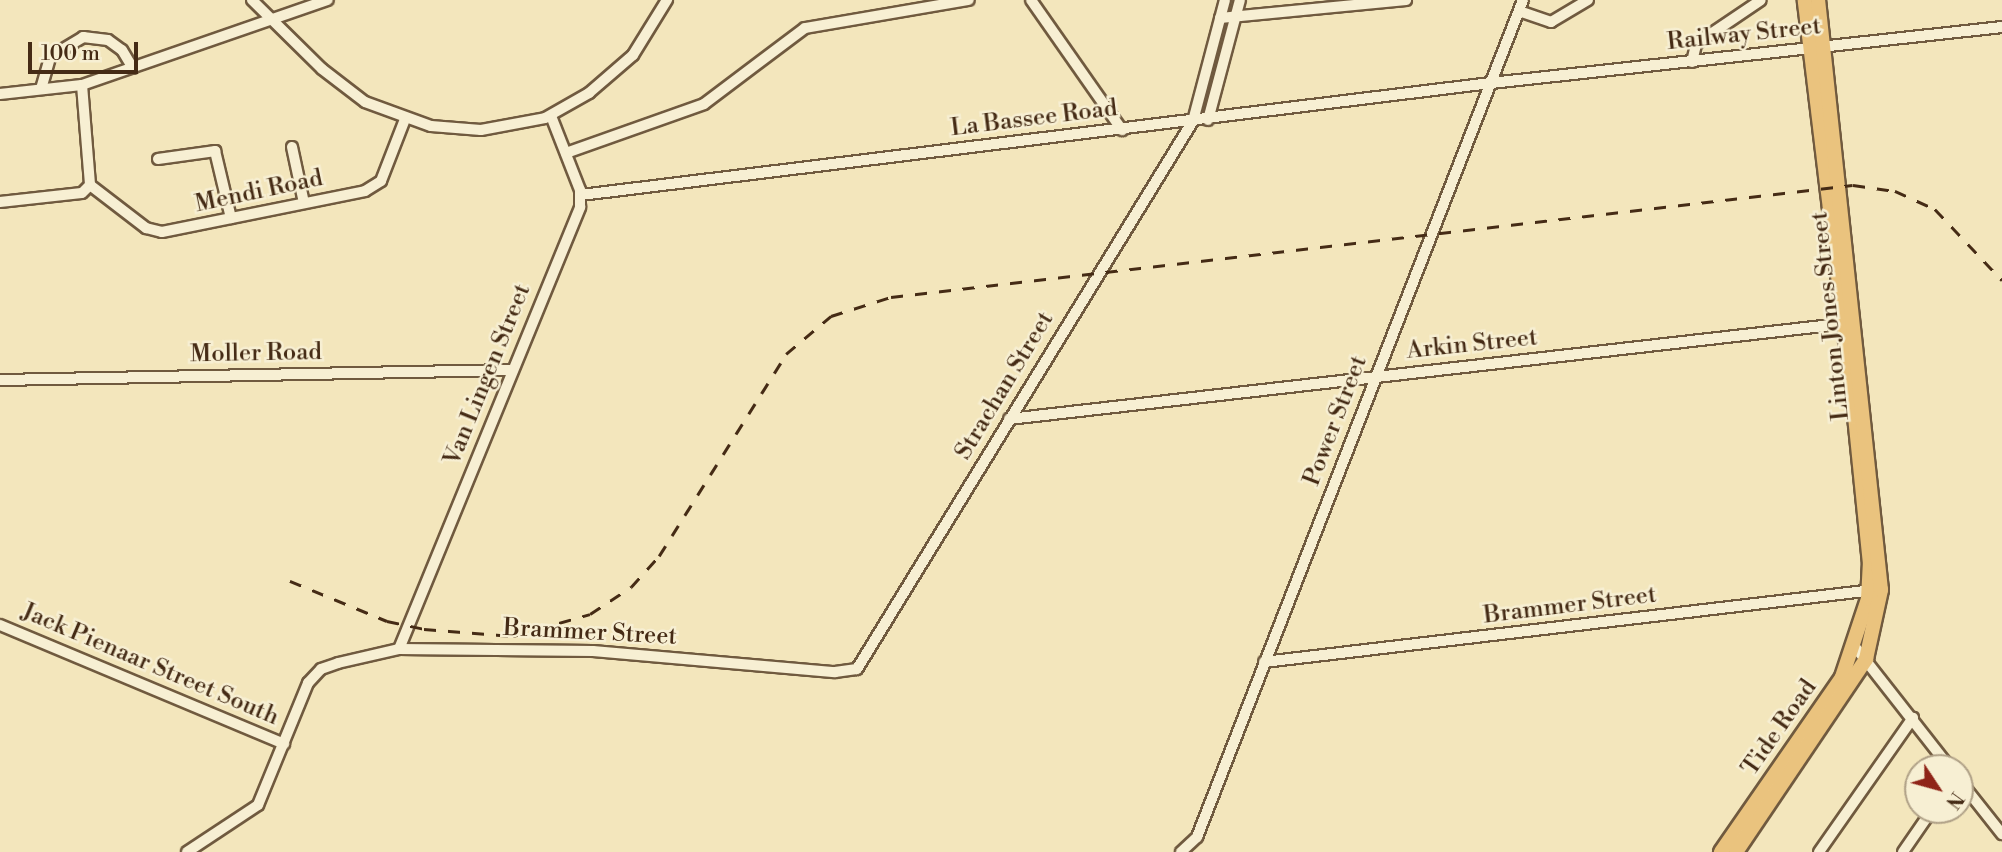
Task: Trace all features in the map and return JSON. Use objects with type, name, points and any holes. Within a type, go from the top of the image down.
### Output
[{"type":"main road","name":"Linton Jones Street","points":[[1804,0],[1814,48],[1859,405],[1875,590],[1870,625]]},
{"type":"main road","name":"Linton Jones Street","points":[[1814,48],[1818,0]]},
{"type":"main road","name":"Tide Road","points":[[1737,852],[1861,653],[1870,625]]},
{"type":"main road","name":"Tide Road","points":[[1721,852],[1861,653]]},
{"type":"street","points":[[253,0],[339,84],[405,119],[481,130],[551,116],[625,63],[667,0]]},
{"type":"street","points":[[0,94],[82,85],[328,0]]},
{"type":"street","points":[[566,153],[704,104],[805,28],[969,0]]},
{"type":"street","points":[[1031,0],[1122,130]]},
{"type":"street","name":"Strachan Street","points":[[852,672],[1193,121],[1225,0]]},
{"type":"street","points":[[1208,120],[1240,0]]},
{"type":"street","points":[[1220,18],[1235,19],[1406,0]]},
{"type":"street","name":"Power Street","points":[[1181,852],[1197,837],[1523,0]]},
{"type":"street","points":[[1519,11],[1551,22],[1588,0]]},
{"type":"street","points":[[1692,62],[1696,44],[1761,0]]},
{"type":"street","name":"Railway Street","points":[[1491,83],[2002,27]]},
{"type":"street","points":[[41,89],[50,57],[83,37],[108,40],[122,50],[133,68]]},
{"type":"street","name":"La Bassee Road","points":[[581,195],[1208,120],[1491,83]]},
{"type":"street","points":[[0,202],[82,192],[90,186],[82,85]]},
{"type":"street","points":[[551,116],[581,195]]},
{"type":"street","name":"Mendi Road","points":[[90,186],[156,232],[304,203],[378,185],[405,119]]},
{"type":"street","points":[[292,147],[304,203]]},
{"type":"street","points":[[158,159],[215,150],[231,218]]},
{"type":"street","name":"Van Lingen Street","points":[[399,649],[581,195]]},
{"type":"street","name":"Arkin Street","points":[[1009,419],[1848,323]]},
{"type":"street","name":"Moller Road","points":[[0,380],[512,370]]},
{"type":"street","name":"Brammer Street","points":[[1264,662],[1875,590]]},
{"type":"street","name":"Jack Pienaar Street South","points":[[0,625],[284,744]]},
{"type":"street","name":"Brammer Street","points":[[284,744],[308,683],[328,666],[399,649],[593,651],[852,672]]},
{"type":"street","points":[[1861,653],[1940,754]]},
{"type":"street","points":[[1819,852],[1913,718]]},
{"type":"street","points":[[187,852],[258,805],[284,744]]},
{"type":"street","points":[[1974,799],[2002,834]]},
{"type":"street","points":[[1903,852],[1922,824]]},
{"type":"railway","points":[[290,581],[387,621],[424,629],[513,636],[590,614],[631,587],[659,556],[786,354],[831,316],[891,297],[1853,185],[1895,191],[1935,209],[2002,280]]}]
